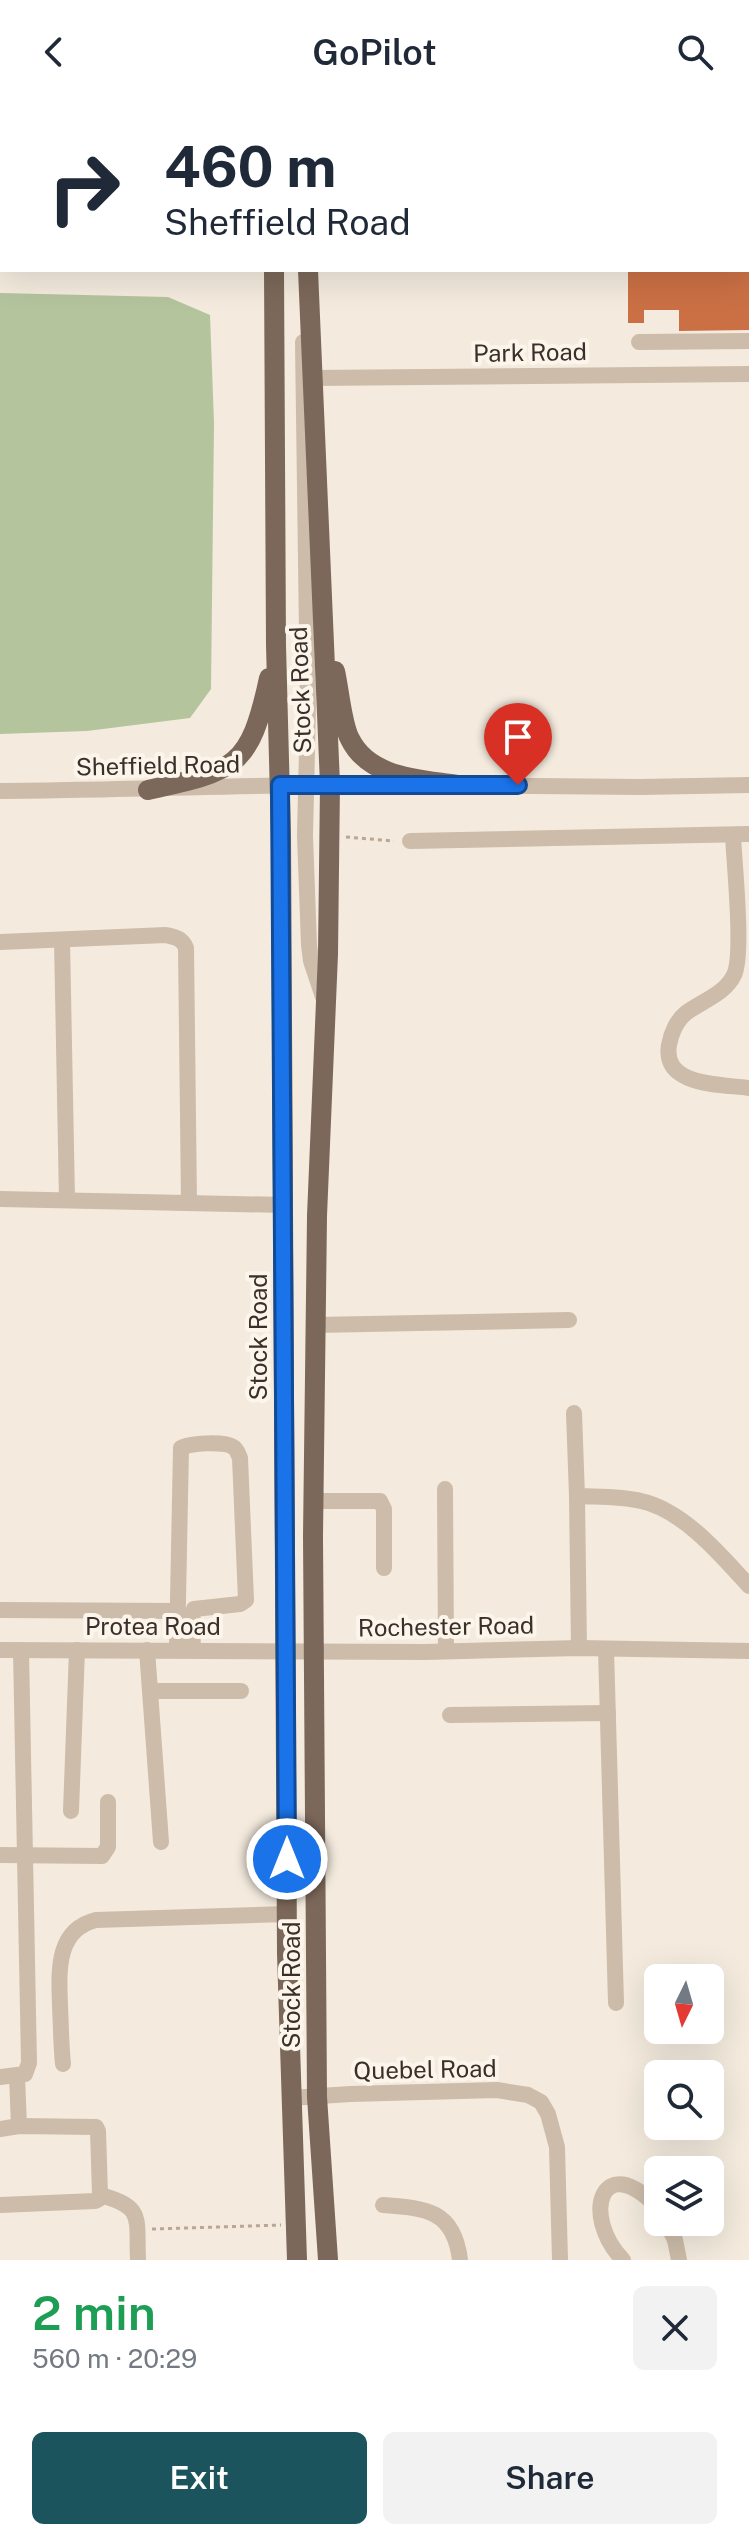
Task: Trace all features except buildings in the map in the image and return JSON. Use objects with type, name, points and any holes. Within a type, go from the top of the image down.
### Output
[{"type":"main road","name":"Stock Road","points":[[274,272],[284,1205],[287,1914],[297,2260]]},
{"type":"main road","name":"Stock Road","points":[[308,272],[330,784],[313,1501],[317,2097],[328,2260]]},
{"type":"main road","points":[[323,620],[349,738],[362,757],[395,774],[457,785]]},
{"type":"main road","points":[[148,790],[207,777],[241,755],[258,725],[276,645]]},
{"type":"street","points":[[308,305],[302,359],[308,707],[305,836],[309,945],[311,961],[326,1005]]},
{"type":"street","points":[[639,342],[749,341]]},
{"type":"street","name":"Park Road","points":[[312,378],[749,374]]},
{"type":"street","name":"Sheffield Road","points":[[0,791],[307,784],[749,785]]},
{"type":"street","points":[[410,841],[741,834],[734,975],[713,997],[684,1015],[672,1034],[669,1048],[672,1065],[685,1078],[749,1088]]},
{"type":"street","points":[[0,942],[166,935],[184,942],[189,1202]]},
{"type":"street","points":[[62,940],[67,1200]]},
{"type":"street","points":[[0,1199],[284,1205]]},
{"type":"street","points":[[315,1325],[569,1320]]},
{"type":"street","points":[[574,1413],[579,1648]]},
{"type":"street","points":[[189,1443],[230,1445],[240,1458],[246,1600],[240,1604],[194,1609],[185,1650],[178,1611],[181,1448],[189,1443]]},
{"type":"street","points":[[445,1489],[446,1651]]},
{"type":"street","points":[[577,1496],[639,1500],[657,1505],[681,1519],[749,1586]]},
{"type":"street","points":[[313,1501],[380,1501],[384,1509],[384,1568]]},
{"type":"street","points":[[0,1610],[178,1611]]},
{"type":"street","name":"Rochester Road","points":[[314,1652],[579,1648],[749,1651]]},
{"type":"street","points":[[606,1649],[616,2003]]},
{"type":"street","name":"Protea Road","points":[[0,1650],[314,1652]]},
{"type":"street","points":[[19,2126],[8,2076],[27,2071],[29,2063],[21,1650]]},
{"type":"street","points":[[71,1811],[77,1650]]},
{"type":"street","points":[[147,1650],[161,1842]]},
{"type":"street","points":[[150,1691],[241,1691]]},
{"type":"street","points":[[450,1715],[608,1713]]},
{"type":"street","points":[[0,1855],[102,1856],[108,1847],[108,1802]]},
{"type":"street","points":[[63,2064],[60,1964],[69,1938],[84,1923],[96,1920],[287,1914]]},
{"type":"street","name":"Quebel Road","points":[[291,2098],[497,2090],[528,2095],[541,2102],[548,2114],[557,2147],[560,2260]]},
{"type":"street","points":[[0,2129],[19,2126],[97,2128],[100,2195],[95,2201],[0,2205]]},
{"type":"street","points":[[623,2260],[604,2235],[599,2208],[602,2196],[608,2187],[617,2184],[632,2185],[644,2193]]},
{"type":"street","points":[[100,2195],[118,2200],[134,2213],[138,2260]]},
{"type":"street","points":[[383,2205],[410,2206],[438,2214],[454,2234],[460,2260]]},
{"type":"street","points":[[673,2236],[679,2260]]},
{"type":"path","points":[[341,836],[410,841]]},
{"type":"path","points":[[137,2229],[296,2225]]},
{"type":"green space","points":[[0,293],[168,297],[210,315],[214,423],[211,689],[190,718],[87,731],[0,734]]},
{"type":"route","points":[[287,1859],[280,785],[518,785]]}]
